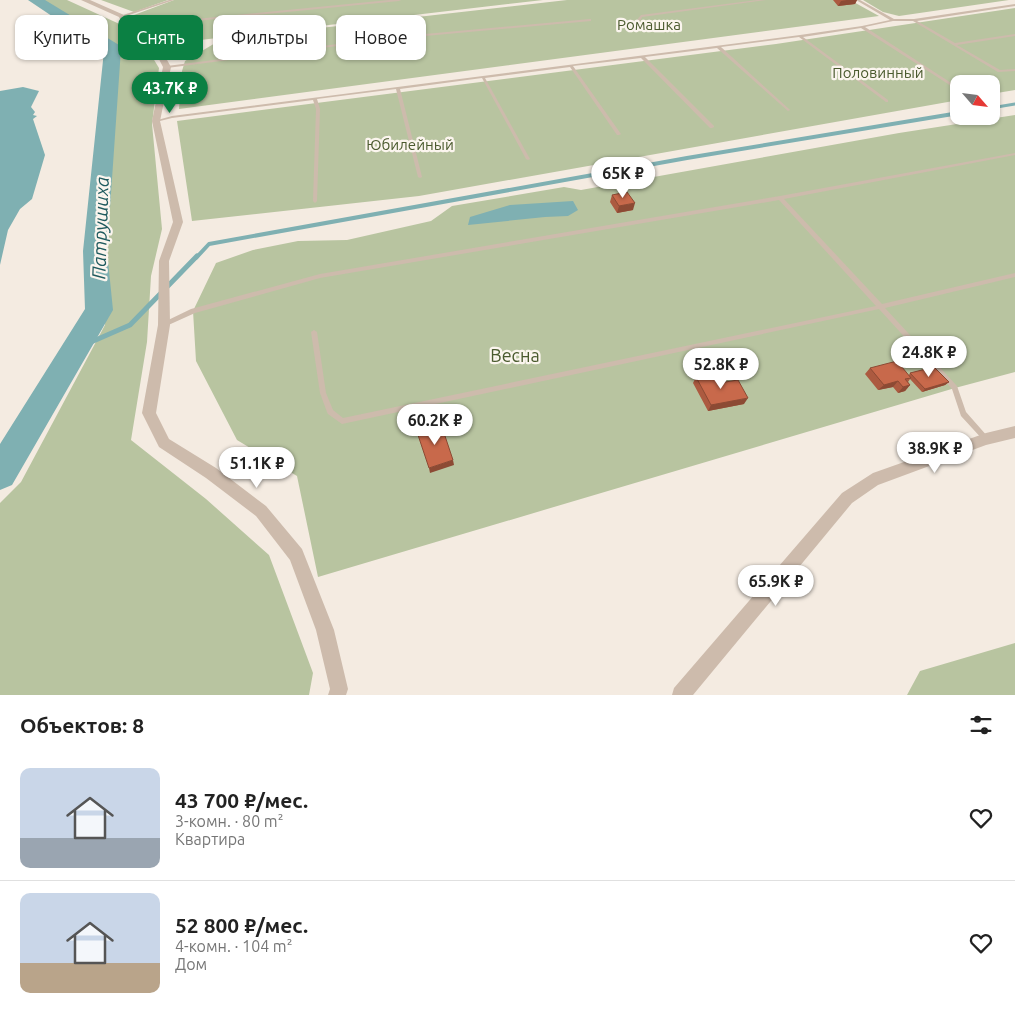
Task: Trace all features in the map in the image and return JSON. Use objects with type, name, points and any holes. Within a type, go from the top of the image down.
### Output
[{"type":"street","points":[[84,0],[120,15]]},
{"type":"street","points":[[163,60],[167,67],[156,121],[178,222],[164,261],[164,325],[149,413],[164,443],[211,473],[261,511],[296,555],[325,630],[339,689],[337,695]]},
{"type":"street","points":[[681,695],[846,498],[872,480],[986,439],[1015,432]]},
{"type":"lane","points":[[125,15],[172,0]]},
{"type":"lane","points":[[203,19],[399,0]]},
{"type":"lane","points":[[639,20],[641,16],[764,0]]},
{"type":"lane","points":[[858,0],[893,20]]},
{"type":"lane","points":[[156,121],[172,117],[315,98],[398,89],[800,36],[862,27],[893,20],[914,20],[1015,5]]},
{"type":"lane","points":[[167,67],[392,38],[590,20]]},
{"type":"lane","points":[[914,20],[998,71],[1015,70]]},
{"type":"lane","points":[[862,27],[950,84]]},
{"type":"lane","points":[[954,44],[1015,35]]},
{"type":"lane","points":[[800,36],[886,100]]},
{"type":"lane","points":[[718,47],[788,110]]},
{"type":"lane","points":[[642,56],[712,127]]},
{"type":"lane","points":[[571,66],[619,134]]},
{"type":"lane","points":[[483,77],[528,159]]},
{"type":"lane","points":[[398,89],[420,177]]},
{"type":"lane","points":[[315,98],[318,109],[315,201]]},
{"type":"lane","points":[[164,325],[193,311],[320,276],[780,198],[1015,154]]},
{"type":"lane","points":[[780,198],[955,388],[963,414],[986,439]]},
{"type":"lane","points":[[314,332],[323,393],[330,412],[342,421],[880,307],[1015,275]]},
{"type":"green space","points":[[40,0],[67,0],[100,15],[66,15]]},
{"type":"green space","points":[[101,0],[168,0],[134,12]]},
{"type":"green space","points":[[174,0],[543,0],[414,15],[336,15],[336,24],[326,25],[326,15],[213,15],[213,39],[203,40],[203,15],[134,15]]},
{"type":"green space","name":"Ромашка","points":[[567,0],[850,0],[879,16],[179,109],[182,71],[185,61],[203,60],[203,50],[213,44],[213,60],[326,60],[326,27],[336,26],[336,60],[426,60],[426,16]]},
{"type":"green space","points":[[863,0],[1009,0],[899,16],[883,12]]},
{"type":"green space","name":"Юбилейный","points":[[1015,8],[1015,90],[1000,92],[1000,75],[950,75],[950,102],[419,196],[192,221],[177,121],[776,44]]},
{"type":"green space","points":[[108,19],[118,23],[118,46],[108,40]]},
{"type":"green space","points":[[119,60],[154,60],[159,68],[152,124],[162,229],[151,276],[147,342],[131,440],[206,499],[269,555],[313,673],[309,695],[0,695],[0,503],[21,482],[105,325],[111,143]]},
{"type":"green space","name":"Весна","points":[[1015,115],[1015,372],[955,388],[318,577],[297,476],[237,440],[196,361],[193,311],[216,263],[253,250],[298,241],[347,240],[431,221],[452,206],[564,187],[581,190],[951,125],[1000,125],[1000,117]]},
{"type":"green space","points":[[1015,643],[1015,695],[907,695],[920,671]]},
{"type":"water","points":[[23,87],[39,91],[31,107],[35,112],[33,115],[37,116],[33,119],[45,155],[32,199],[20,209],[8,230],[0,265],[0,91]]},
{"type":"water","points":[[573,201],[578,210],[568,216],[468,225],[470,217],[510,205]]},
{"type":"building","points":[[627,192],[635,203],[619,206],[612,195]]},
{"type":"building","points":[[897,361],[911,378],[905,379],[910,385],[903,387],[898,381],[884,385],[870,368]]},
{"type":"building","points":[[934,367],[949,382],[925,389],[910,373]]},
{"type":"building","points":[[713,374],[719,383],[738,380],[748,398],[711,405],[696,377]]},
{"type":"building","points":[[441,424],[453,460],[429,468],[417,432]]},
{"type":"waterway","name":"Патрушиха","points":[[0,474],[99,310],[95,251],[113,49],[35,0]]},
{"type":"waterway","points":[[1000,106],[1015,104]]},
{"type":"waterway","points":[[196,258],[209,244],[687,158],[950,114]]},
{"type":"waterway","points":[[75,349],[130,325],[197,256]]},
{"type":"park label","name":"Половинный","points":[[878,72]]}]
